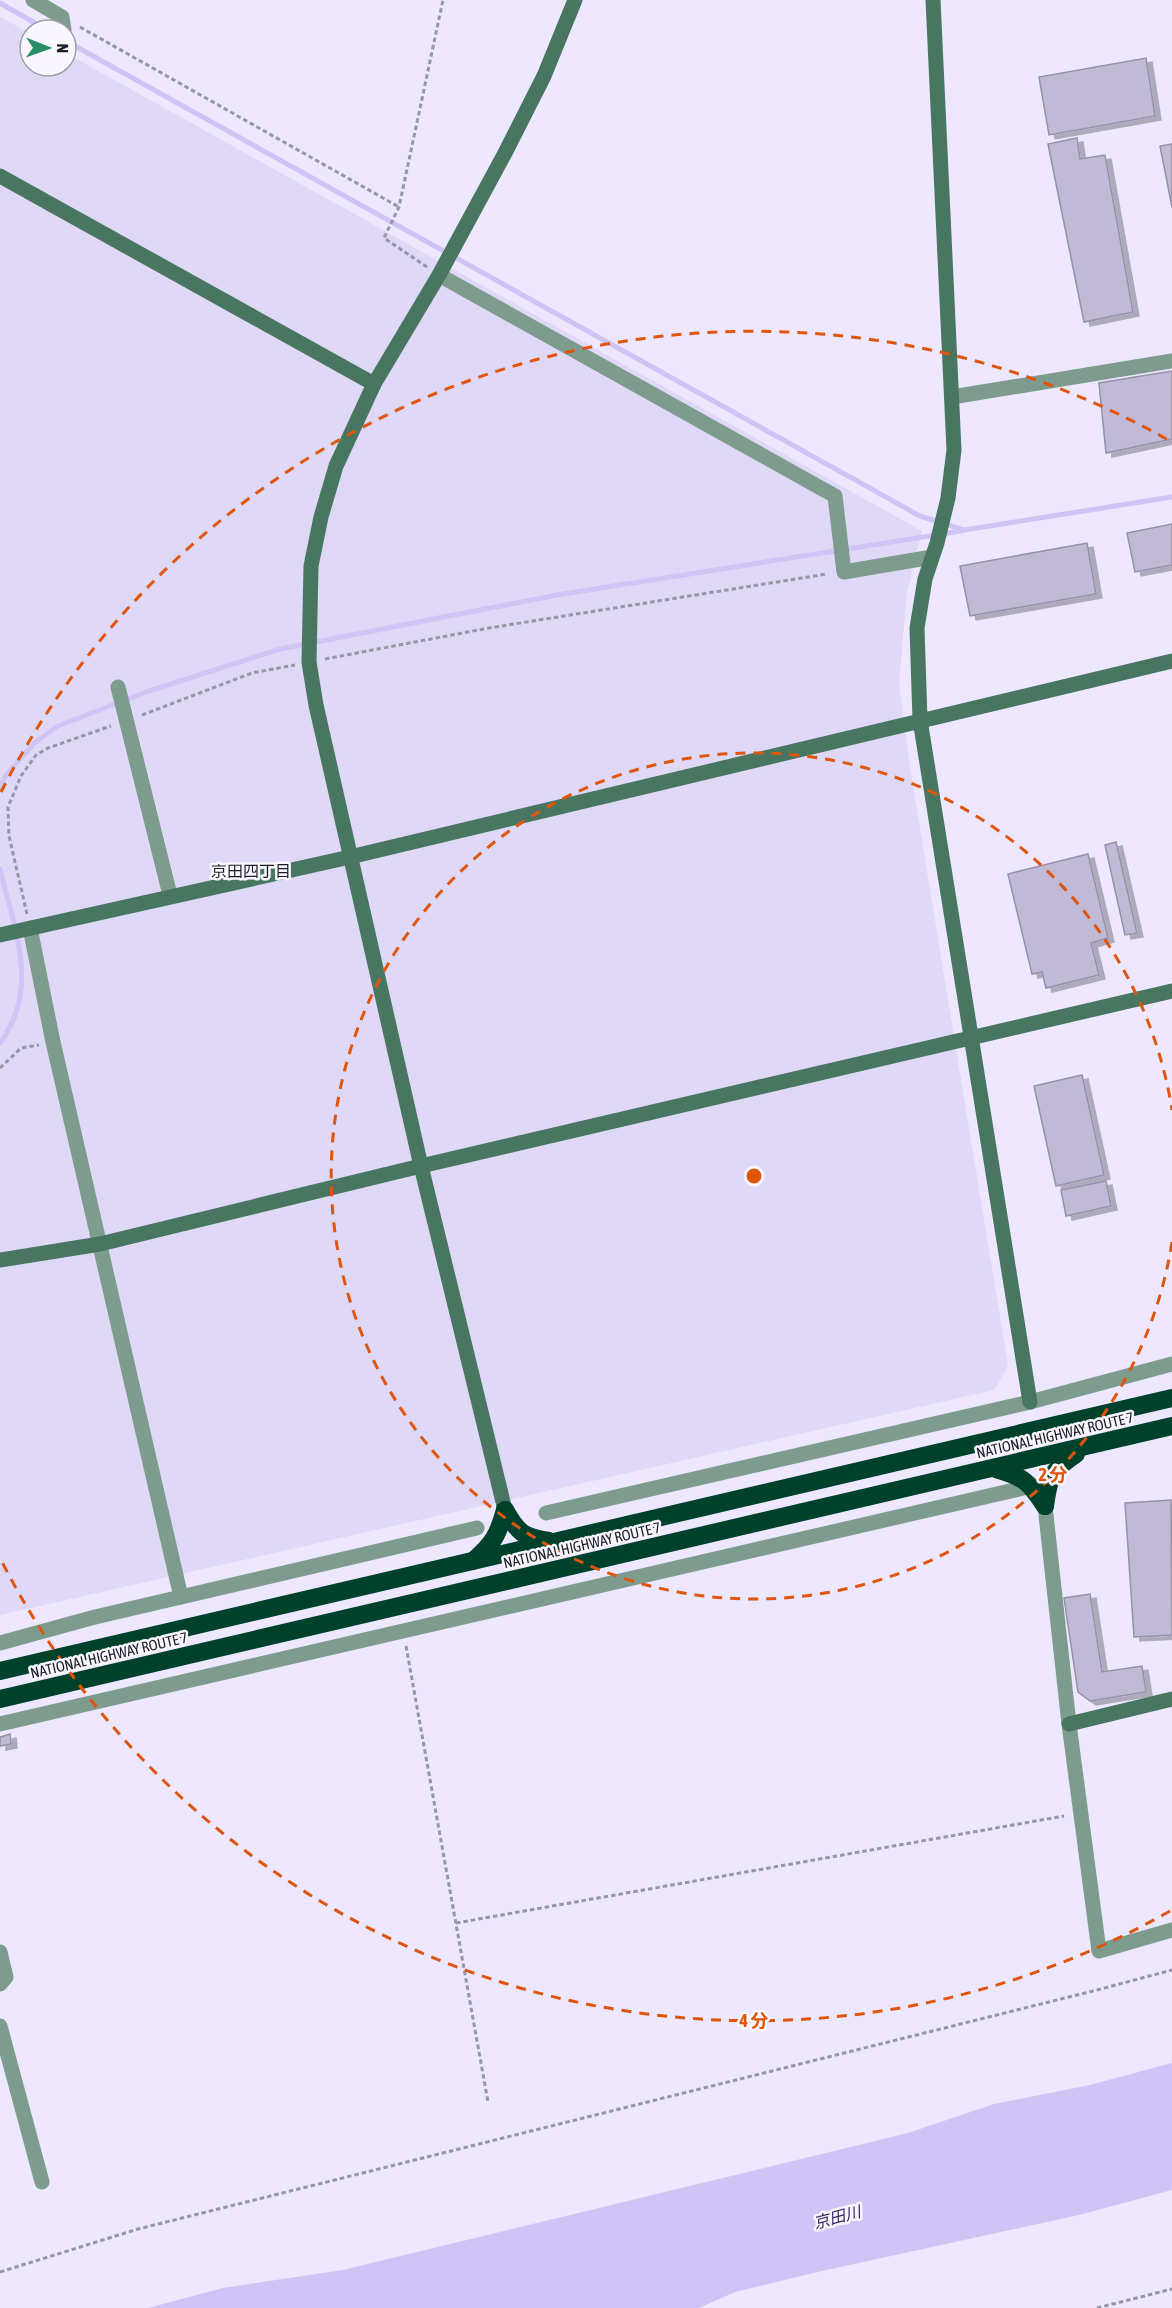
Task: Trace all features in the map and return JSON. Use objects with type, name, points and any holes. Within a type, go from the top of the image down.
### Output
[{"type":"highway","name":"NATIONAL HIGHWAY ROUTE 7","points":[[0,1671],[1172,1398]]},
{"type":"highway","name":"NATIONAL HIGHWAY ROUTE 7","points":[[0,1699],[1172,1426]]},
{"type":"highway","points":[[1045,1506],[1049,1481],[1058,1466],[1085,1448]]},
{"type":"highway","points":[[994,1468],[1016,1475],[1032,1486],[1045,1506]]},
{"type":"highway","points":[[505,1510],[516,1531],[530,1538],[554,1542]]},
{"type":"highway","points":[[472,1562],[489,1547],[498,1532],[505,1510]]},
{"type":"street","points":[[33,0],[56,18]]},
{"type":"street","points":[[505,1510],[421,1166],[316,705],[309,662],[311,566],[321,517],[336,466],[374,384],[446,262],[544,76],[575,0]]},
{"type":"street","points":[[933,0],[954,450],[948,498],[925,579],[917,628],[920,720],[1030,1402]]},
{"type":"street","points":[[0,176],[374,384]]},
{"type":"street","points":[[446,262],[835,496],[844,572],[935,550]]},
{"type":"street","points":[[952,397],[1172,361]]},
{"type":"street","points":[[0,935],[350,857],[1172,661]]},
{"type":"street","points":[[118,687],[170,896]]},
{"type":"street","points":[[30,928],[53,1042],[181,1597]]},
{"type":"street","points":[[0,1260],[100,1244],[421,1166],[1172,991]]},
{"type":"street","points":[[546,1514],[1030,1402],[1172,1364]]},
{"type":"street","points":[[0,1724],[1032,1486]]},
{"type":"street","points":[[1045,1506],[1069,1724],[1099,1951],[1172,1930]]},
{"type":"street","points":[[0,1643],[95,1617],[477,1528]]},
{"type":"street","points":[[1069,1724],[1172,1700]]},
{"type":"street","points":[[0,1952],[6,1977],[0,1984]]},
{"type":"street","points":[[0,2026],[42,2182]]},
{"type":"path","points":[[443,0],[399,207],[384,238],[446,262]]},
{"type":"path","points":[[78,32],[399,207]]},
{"type":"path","points":[[30,928],[9,836],[8,807],[21,776],[36,755],[48,748],[252,673],[489,628],[844,572]]},
{"type":"path","points":[[0,1068],[21,1048],[53,1042]]},
{"type":"path","points":[[403,1632],[488,2102]]},
{"type":"path","points":[[456,1923],[1081,1813]]},
{"type":"path","points":[[0,2272],[149,2226],[1172,1970]]},
{"type":"path","points":[[1097,2308],[1172,2289]]},
{"type":"shaded area","points":[[0,17],[18,27],[18,78],[78,78],[78,60],[922,531],[907,592],[899,683],[910,768],[1008,1366],[994,1390],[0,1615]]},
{"type":"water","name":"京田川","points":[[1172,2063],[1172,2190],[1079,2215],[735,2292],[699,2308],[148,2308],[223,2288],[343,2270],[908,2133],[994,2104],[1090,2085]]},
{"type":"building","points":[[1146,58],[1155,116],[1049,135],[1039,77]]},
{"type":"building","points":[[1077,138],[1080,159],[1105,155],[1133,312],[1084,322],[1048,144]]},
{"type":"building","points":[[1172,144],[1172,207],[1160,146]]},
{"type":"building","points":[[1172,371],[1172,439],[1106,453],[1099,383]]},
{"type":"building","points":[[1172,524],[1172,565],[1135,572],[1127,533]]},
{"type":"building","points":[[1087,543],[1096,594],[970,616],[960,566]]},
{"type":"building","points":[[1116,842],[1137,933],[1125,935],[1105,845]]},
{"type":"building","points":[[1088,854],[1108,938],[1091,943],[1099,975],[1046,988],[1042,972],[1032,974],[1008,874]]},
{"type":"building","points":[[1082,1075],[1104,1175],[1056,1186],[1034,1086]]},
{"type":"building","points":[[1106,1181],[1111,1206],[1066,1216],[1061,1190]]},
{"type":"building","points":[[1171,1500],[1172,1635],[1134,1637],[1125,1503]]},
{"type":"building","points":[[1090,1594],[1102,1672],[1142,1666],[1146,1692],[1090,1701],[1078,1692],[1064,1598]]},
{"type":"building","points":[[10,1734],[11,1744],[0,1746],[0,1737]]},
{"type":"waterway","points":[[0,3],[26,18]]},
{"type":"waterway","points":[[78,48],[920,516],[964,530],[1172,497]]},
{"type":"waterway","points":[[0,788],[6,775],[34,743],[58,726],[146,692],[280,649],[557,595],[961,531]]},
{"type":"waterway","points":[[0,869],[17,936],[22,980],[19,1001],[12,1022],[0,1043]]},
{"type":"district","name":"京田四丁目","points":[[251,871]]}]
